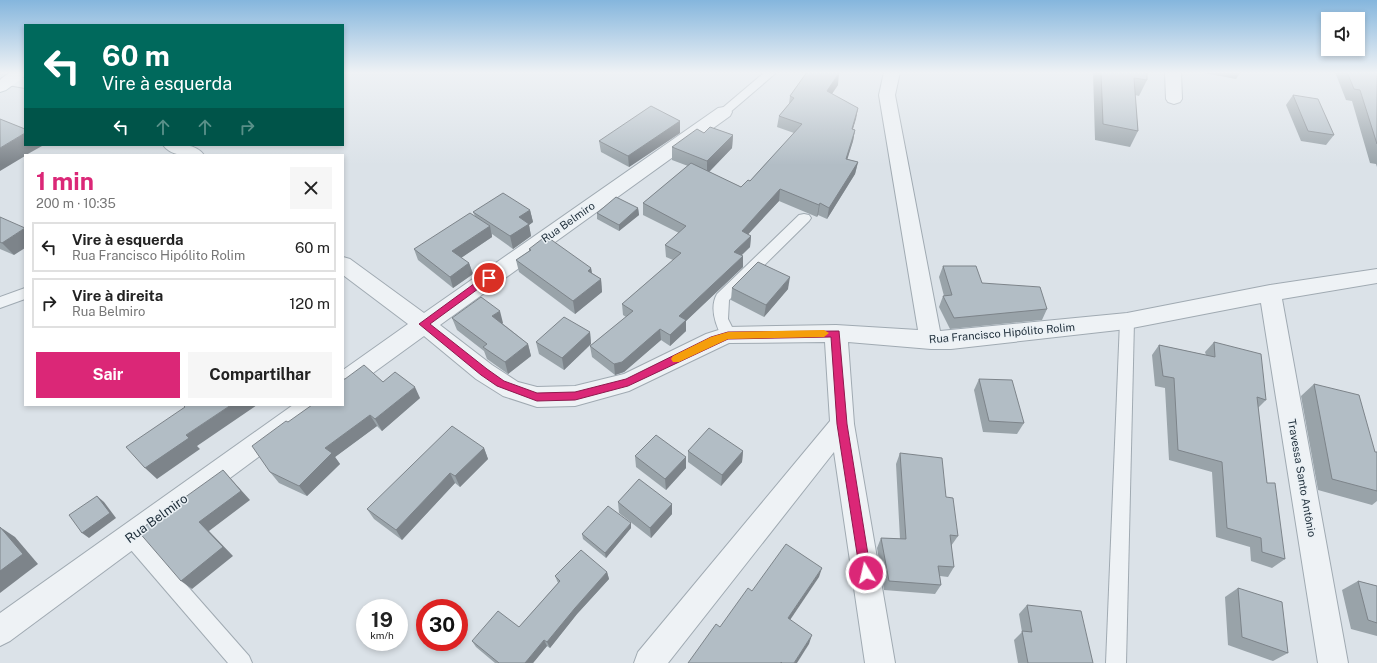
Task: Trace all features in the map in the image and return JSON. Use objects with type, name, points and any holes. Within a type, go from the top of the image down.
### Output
[{"type":"street","points":[[888,103],[931,340]]},
{"type":"street","name":"Rua Belmiro","points":[[344,381],[724,112]]},
{"type":"street","points":[[174,146],[193,154]]},
{"type":"street","name":"Rua Francisco Hipólito Rolim","points":[[344,265],[501,384],[537,397],[575,396],[628,382],[714,340],[728,335],[836,333],[931,340],[951,340],[1127,321],[1270,293],[1377,276]]},
{"type":"street","name":"Travessa Santo Antônio","points":[[1270,293],[1333,663]]},
{"type":"street","points":[[836,333],[842,424],[880,663]]},
{"type":"street","name":"Rua Belmiro","points":[[0,631],[310,406]]},
{"type":"street","points":[[649,663],[842,424]]},
{"type":"lane","name":"Rua Belmiro","points":[[724,112],[735,103]]},
{"type":"lane","points":[[728,335],[721,319],[722,298],[804,218]]},
{"type":"lane","points":[[0,303],[24,293]]},
{"type":"lane","points":[[1116,663],[1127,321]]},
{"type":"lane","points":[[131,536],[242,663]]},
{"type":"building","points":[[790,103],[849,103],[858,108],[852,129],[855,130],[846,159],[858,162],[829,208],[820,203],[819,205],[780,189],[742,231],[751,236],[734,252],[743,256],[679,316],[686,320],[670,335],[660,329],[622,362],[614,364],[590,346],[633,311],[622,304],[681,253],[665,245],[686,226],[643,203],[691,163],[741,187],[748,180],[750,181],[802,124],[779,116]]},
{"type":"building","points":[[1102,103],[1136,103],[1138,131],[1103,124]]},
{"type":"building","points":[[1296,103],[1320,103],[1334,135],[1308,131]]},
{"type":"building","points":[[1364,103],[1377,103],[1377,144]]},
{"type":"building","points":[[651,106],[680,121],[628,156],[599,141]]},
{"type":"building","points":[[0,119],[24,129],[24,134],[0,148]]},
{"type":"building","points":[[710,127],[733,135],[707,161],[672,147],[697,129],[704,133]]},
{"type":"building","points":[[503,193],[530,210],[519,217],[529,224],[510,236],[473,212]]},
{"type":"building","points":[[616,197],[638,208],[619,225],[597,213]]},
{"type":"building","points":[[470,213],[490,226],[452,251],[469,263],[450,277],[414,249]]},
{"type":"building","points":[[0,217],[24,228],[2,243],[0,242]]},
{"type":"building","points":[[546,236],[591,268],[588,271],[601,279],[573,301],[516,260],[531,250],[529,249]]},
{"type":"building","points":[[758,262],[790,277],[766,305],[732,288]]},
{"type":"building","points":[[943,266],[976,266],[982,283],[1040,287],[1047,309],[954,318],[943,296],[952,295]]},
{"type":"building","points":[[481,297],[500,311],[492,316],[528,344],[505,362],[483,347],[487,344],[452,318]]},
{"type":"building","points":[[564,317],[590,332],[562,358],[536,342]]},
{"type":"building","points":[[1214,342],[1261,354],[1266,400],[1257,397],[1267,483],[1275,483],[1285,559],[1262,552],[1261,538],[1227,528],[1222,462],[1178,450],[1174,378],[1163,376],[1159,345],[1215,357]]},
{"type":"building","points":[[364,365],[383,382],[395,372],[415,387],[375,419],[370,415],[325,448],[332,453],[299,486],[270,472],[252,446],[286,421],[288,422],[311,406],[344,406],[345,379]]},
{"type":"building","points":[[979,379],[1012,380],[1024,423],[989,421]]},
{"type":"building","points":[[1314,384],[1359,395],[1375,452],[1377,452],[1377,491],[1332,479]]},
{"type":"building","points":[[184,406],[230,406],[186,435],[189,438],[145,468],[126,447],[185,407]]},
{"type":"building","points":[[452,426],[484,448],[455,476],[450,473],[396,530],[367,509]]},
{"type":"building","points":[[709,428],[743,451],[722,475],[688,451]]},
{"type":"building","points":[[656,435],[686,457],[665,479],[635,456]]},
{"type":"building","points":[[900,453],[942,458],[946,497],[953,498],[958,536],[950,535],[954,567],[938,566],[941,585],[889,581],[881,538],[906,539]]},
{"type":"building","points":[[223,470],[241,491],[199,522],[223,547],[181,581],[138,531]]},
{"type":"building","points":[[639,479],[672,504],[650,528],[618,502]]},
{"type":"building","points":[[97,496],[110,513],[82,533],[69,515]]},
{"type":"building","points":[[608,506],[631,523],[605,553],[582,534]]},
{"type":"building","points":[[0,527],[23,554],[0,571]]},
{"type":"building","points":[[786,544],[822,568],[788,618],[812,635],[794,663],[688,663],[716,624],[720,627],[748,588],[752,591]]},
{"type":"building","points":[[581,550],[607,572],[547,642],[544,640],[525,663],[499,663],[472,641],[498,611],[519,627],[560,581],[555,576]]},
{"type":"building","points":[[1358,581],[1377,586],[1377,623],[1368,620]]},
{"type":"building","points":[[1238,588],[1282,602],[1288,653],[1242,637]]},
{"type":"building","points":[[1027,605],[1081,611],[1093,663],[1028,663],[1022,631],[1032,632]]},
{"type":"slow traffic","points":[[676,359],[714,340],[728,335],[824,333]]},
{"type":"route","points":[[489,278],[423,324],[501,384],[511,389],[537,397],[575,396],[628,382],[714,340],[728,335],[836,333],[842,424],[866,573]]}]
